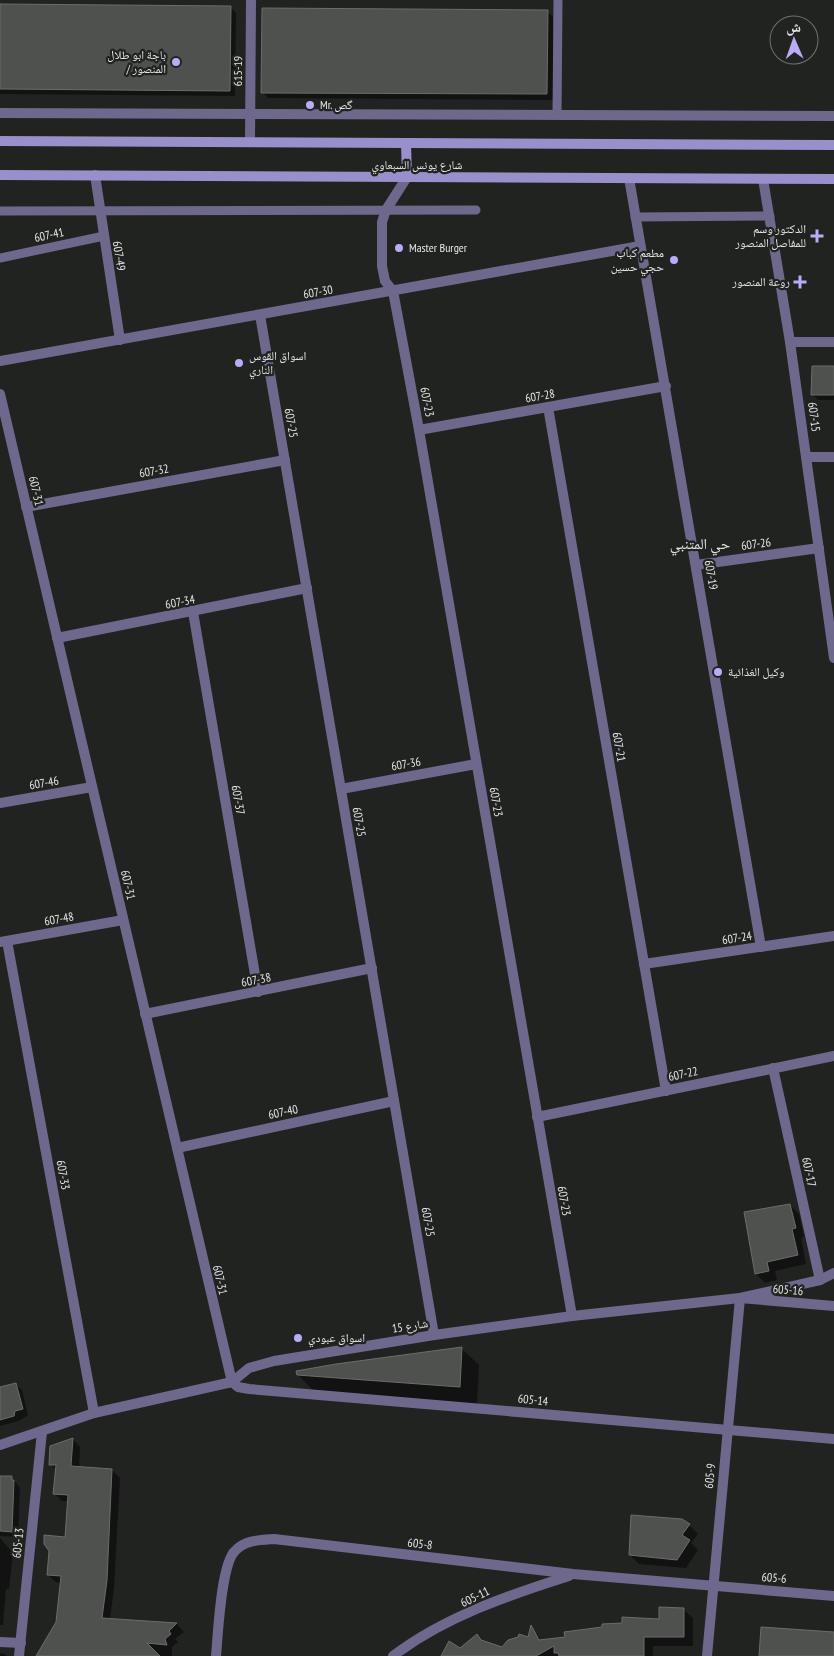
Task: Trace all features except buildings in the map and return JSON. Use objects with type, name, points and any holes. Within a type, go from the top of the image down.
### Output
[{"type":"main road","name":"شارع يونس السبعاوي","points":[[0,141],[834,145]]},
{"type":"main road","points":[[406,143],[407,177]]},
{"type":"main road","name":"شارع يونس السبعاوي","points":[[0,175],[834,180]]},
{"type":"street","name":"615-19","points":[[250,142],[251,0]]},
{"type":"street","points":[[0,113],[834,116]]},
{"type":"street","name":"607-49","points":[[95,175],[120,340]]},
{"type":"street","points":[[386,210],[407,177]]},
{"type":"street","name":"607-19","points":[[629,178],[761,947]]},
{"type":"street","name":"607-15","points":[[763,179],[790,342],[834,658]]},
{"type":"street","name":"607-23","points":[[386,210],[382,222],[382,266],[386,281],[393,291],[419,430],[572,1316]]},
{"type":"street","name":"607-30","points":[[0,361],[640,246]]},
{"type":"street","name":"607-25","points":[[260,315],[434,1335]]},
{"type":"street","points":[[790,342],[834,342]]},
{"type":"street","name":"607-28","points":[[419,430],[666,386]]},
{"type":"street","name":"607-31","points":[[0,394],[232,1382]]},
{"type":"street","name":"607-21","points":[[548,407],[666,1091]]},
{"type":"street","points":[[806,457],[834,457]]},
{"type":"street","name":"607-32","points":[[26,507],[285,460]]},
{"type":"street","name":"607-26","points":[[696,565],[819,548]]},
{"type":"street","name":"607-34","points":[[57,638],[307,588]]},
{"type":"street","name":"607-37","points":[[193,612],[258,992]]},
{"type":"street","name":"607-36","points":[[341,788],[476,764]]},
{"type":"street","name":"607-46","points":[[0,804],[92,787]]},
{"type":"street","name":"607-48","points":[[4,942],[123,920]]},
{"type":"street","name":"607-24","points":[[644,964],[834,936]]},
{"type":"street","name":"607-33","points":[[4,942],[94,1413]]},
{"type":"street","name":"607-38","points":[[145,1014],[372,968]]},
{"type":"street","name":"607-22","points":[[537,1117],[834,1056]]},
{"type":"street","name":"607-17","points":[[773,1068],[820,1280]]},
{"type":"street","name":"607-40","points":[[177,1148],[394,1101]]},
{"type":"street","name":"شارع 15","points":[[0,1445],[94,1413],[232,1382],[249,1368],[274,1361],[434,1335],[572,1316],[740,1298],[820,1280],[834,1273]]},
{"type":"street","name":"605-16","points":[[740,1298],[834,1306]]},
{"type":"street","name":"605-9","points":[[706,1656],[740,1298]]},
{"type":"street","name":"605-14","points":[[232,1382],[249,1389],[834,1439]]},
{"type":"street","name":"605-13","points":[[19,1656],[42,1432]]},
{"type":"street","name":"605-8","points":[[216,1656],[229,1559],[242,1545],[256,1540],[274,1540],[573,1574],[713,1585]]},
{"type":"street","name":"605-11","points":[[393,1656],[441,1627],[506,1596],[573,1574]]},
{"type":"street","name":"605-6","points":[[713,1585],[834,1596]]},
{"type":"street","points":[[0,1642],[20,1643]]},
{"type":"lane","points":[[557,115],[558,0]]},
{"type":"lane","points":[[0,211],[476,210]]},
{"type":"lane","points":[[635,217],[770,216]]},
{"type":"lane","name":"607-41","points":[[0,258],[104,236]]},
{"type":"place","name":"باجة ابو طلال / المنصور","points":[[176,62]]},
{"type":"place","name":"Mr. گص","points":[[310,105]]},
{"type":"place","name":"الدكتور وسم للمفاصل المنصور","points":[[817,236]]},
{"type":"place","name":"Master Burger","points":[[399,248]]},
{"type":"place","name":"مطعم كباب حجي حسين","points":[[674,260]]},
{"type":"place","name":"روعة المنصور","points":[[800,282]]},
{"type":"place","name":"اسواق القوس الناري","points":[[239,363]]},
{"type":"place","name":"وكيل الغذائية","points":[[718,672]]},
{"type":"place","name":"اسواق عبودي","points":[[298,1338]]},
{"type":"district","name":"حي المتنبي","points":[[700,544]]}]
